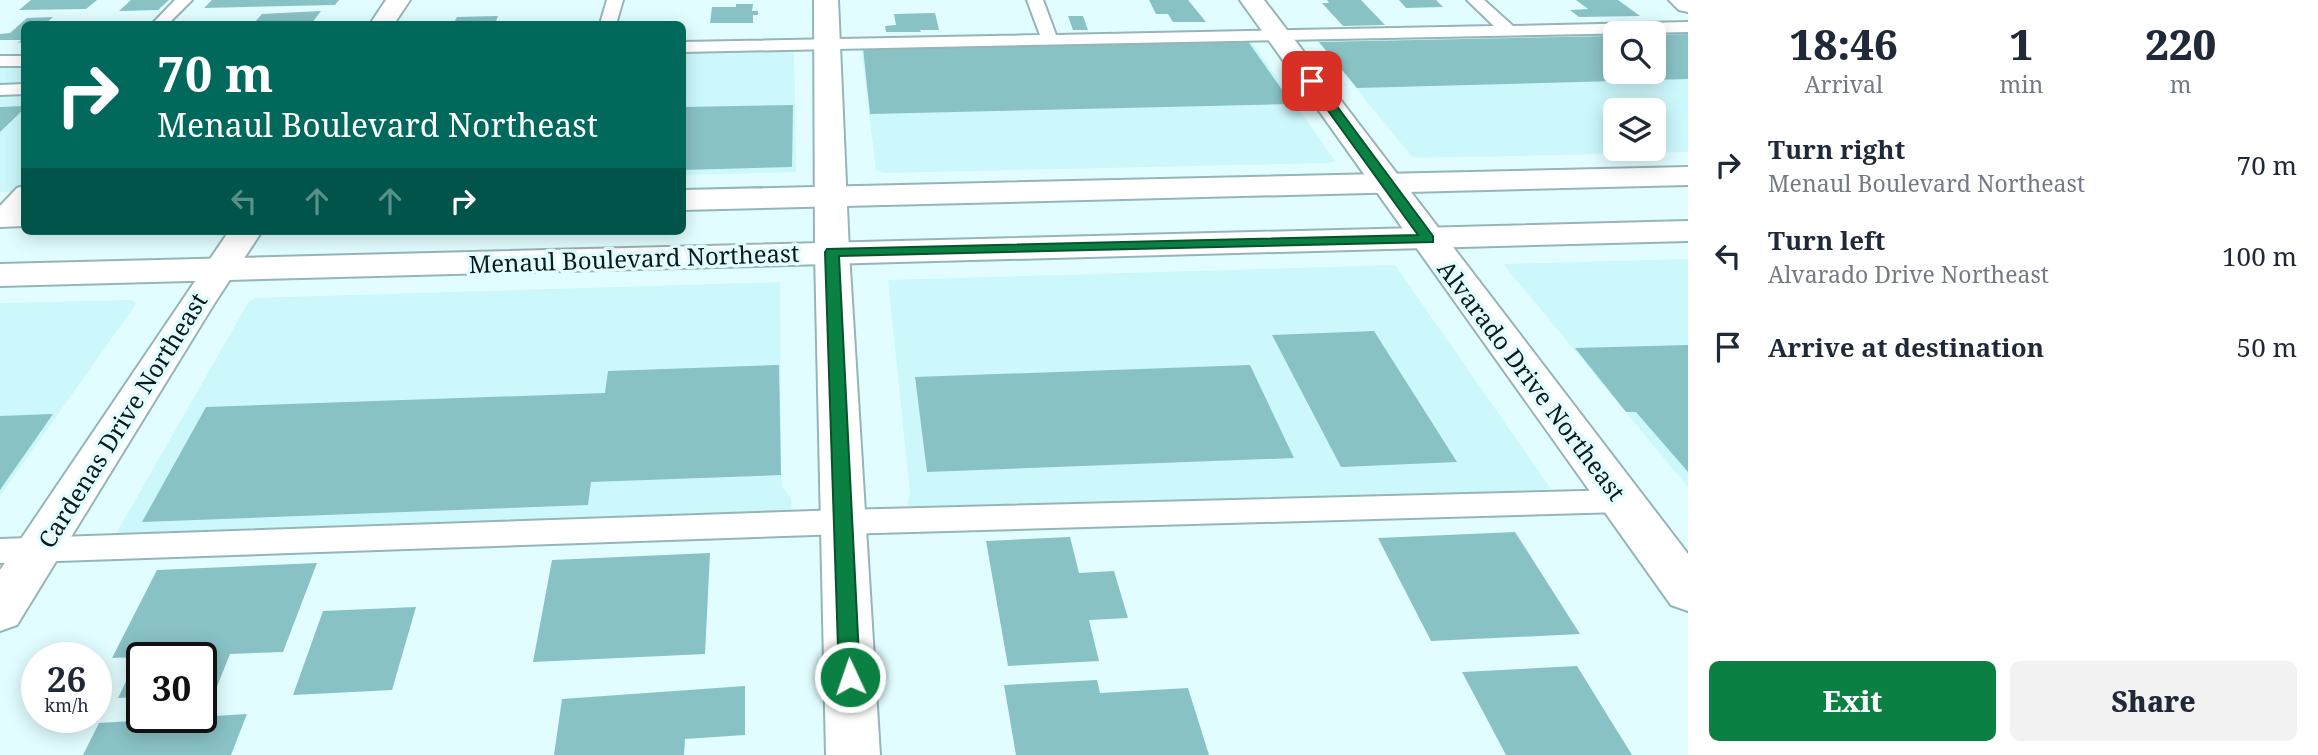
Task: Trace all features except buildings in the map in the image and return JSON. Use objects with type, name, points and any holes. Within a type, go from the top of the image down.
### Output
[{"type":"main road","points":[[384,21],[398,0]]},
{"type":"main road","points":[[826,0],[832,252],[853,755]]},
{"type":"main road","name":"Alvarado Drive Northeast","points":[[1252,0],[1688,590]]},
{"type":"main road","points":[[1681,0],[1688,5]]},
{"type":"main road","points":[[686,200],[1688,176]]},
{"type":"main road","name":"Menaul Boulevard Northeast","points":[[0,275],[1688,231]]},
{"type":"main road","name":"Cardenas Drive Northeast","points":[[0,610],[243,235]]},
{"type":"lane","points":[[163,21],[184,0]]},
{"type":"lane","points":[[609,21],[615,0]]},
{"type":"lane","points":[[1035,0],[1050,40]]},
{"type":"lane","points":[[1475,0],[1509,31]]},
{"type":"lane","points":[[686,47],[1688,27]]},
{"type":"lane","points":[[0,61],[21,61]]},
{"type":"lane","points":[[0,90],[21,89]]},
{"type":"lane","points":[[9,217],[21,197]]},
{"type":"lane","points":[[0,551],[842,522],[1622,500]]},
{"type":"shaded area","points":[[1666,32],[1688,32],[1688,152],[1666,152],[1666,98],[1603,98],[1603,154],[1412,157],[1316,39],[1603,33],[1603,84],[1666,84]]},
{"type":"shaded area","points":[[1249,38],[1335,161],[884,173],[876,170],[861,46]]},
{"type":"shaded area","points":[[794,47],[796,172],[686,175],[686,50]]},
{"type":"shaded area","points":[[0,64],[21,64],[21,191],[0,192]]},
{"type":"shaded area","points":[[1688,259],[1688,487],[1503,264]]},
{"type":"shaded area","points":[[1395,265],[1551,489],[1333,499],[907,506],[910,493],[888,280]]},
{"type":"shaded area","points":[[780,282],[781,475],[782,487],[791,498],[792,518],[114,537],[248,303],[255,298]]},
{"type":"shaded area","points":[[132,300],[136,304],[0,496],[0,303]]},
{"type":"route","points":[[850,677],[832,252],[1428,239],[1312,81]]}]
